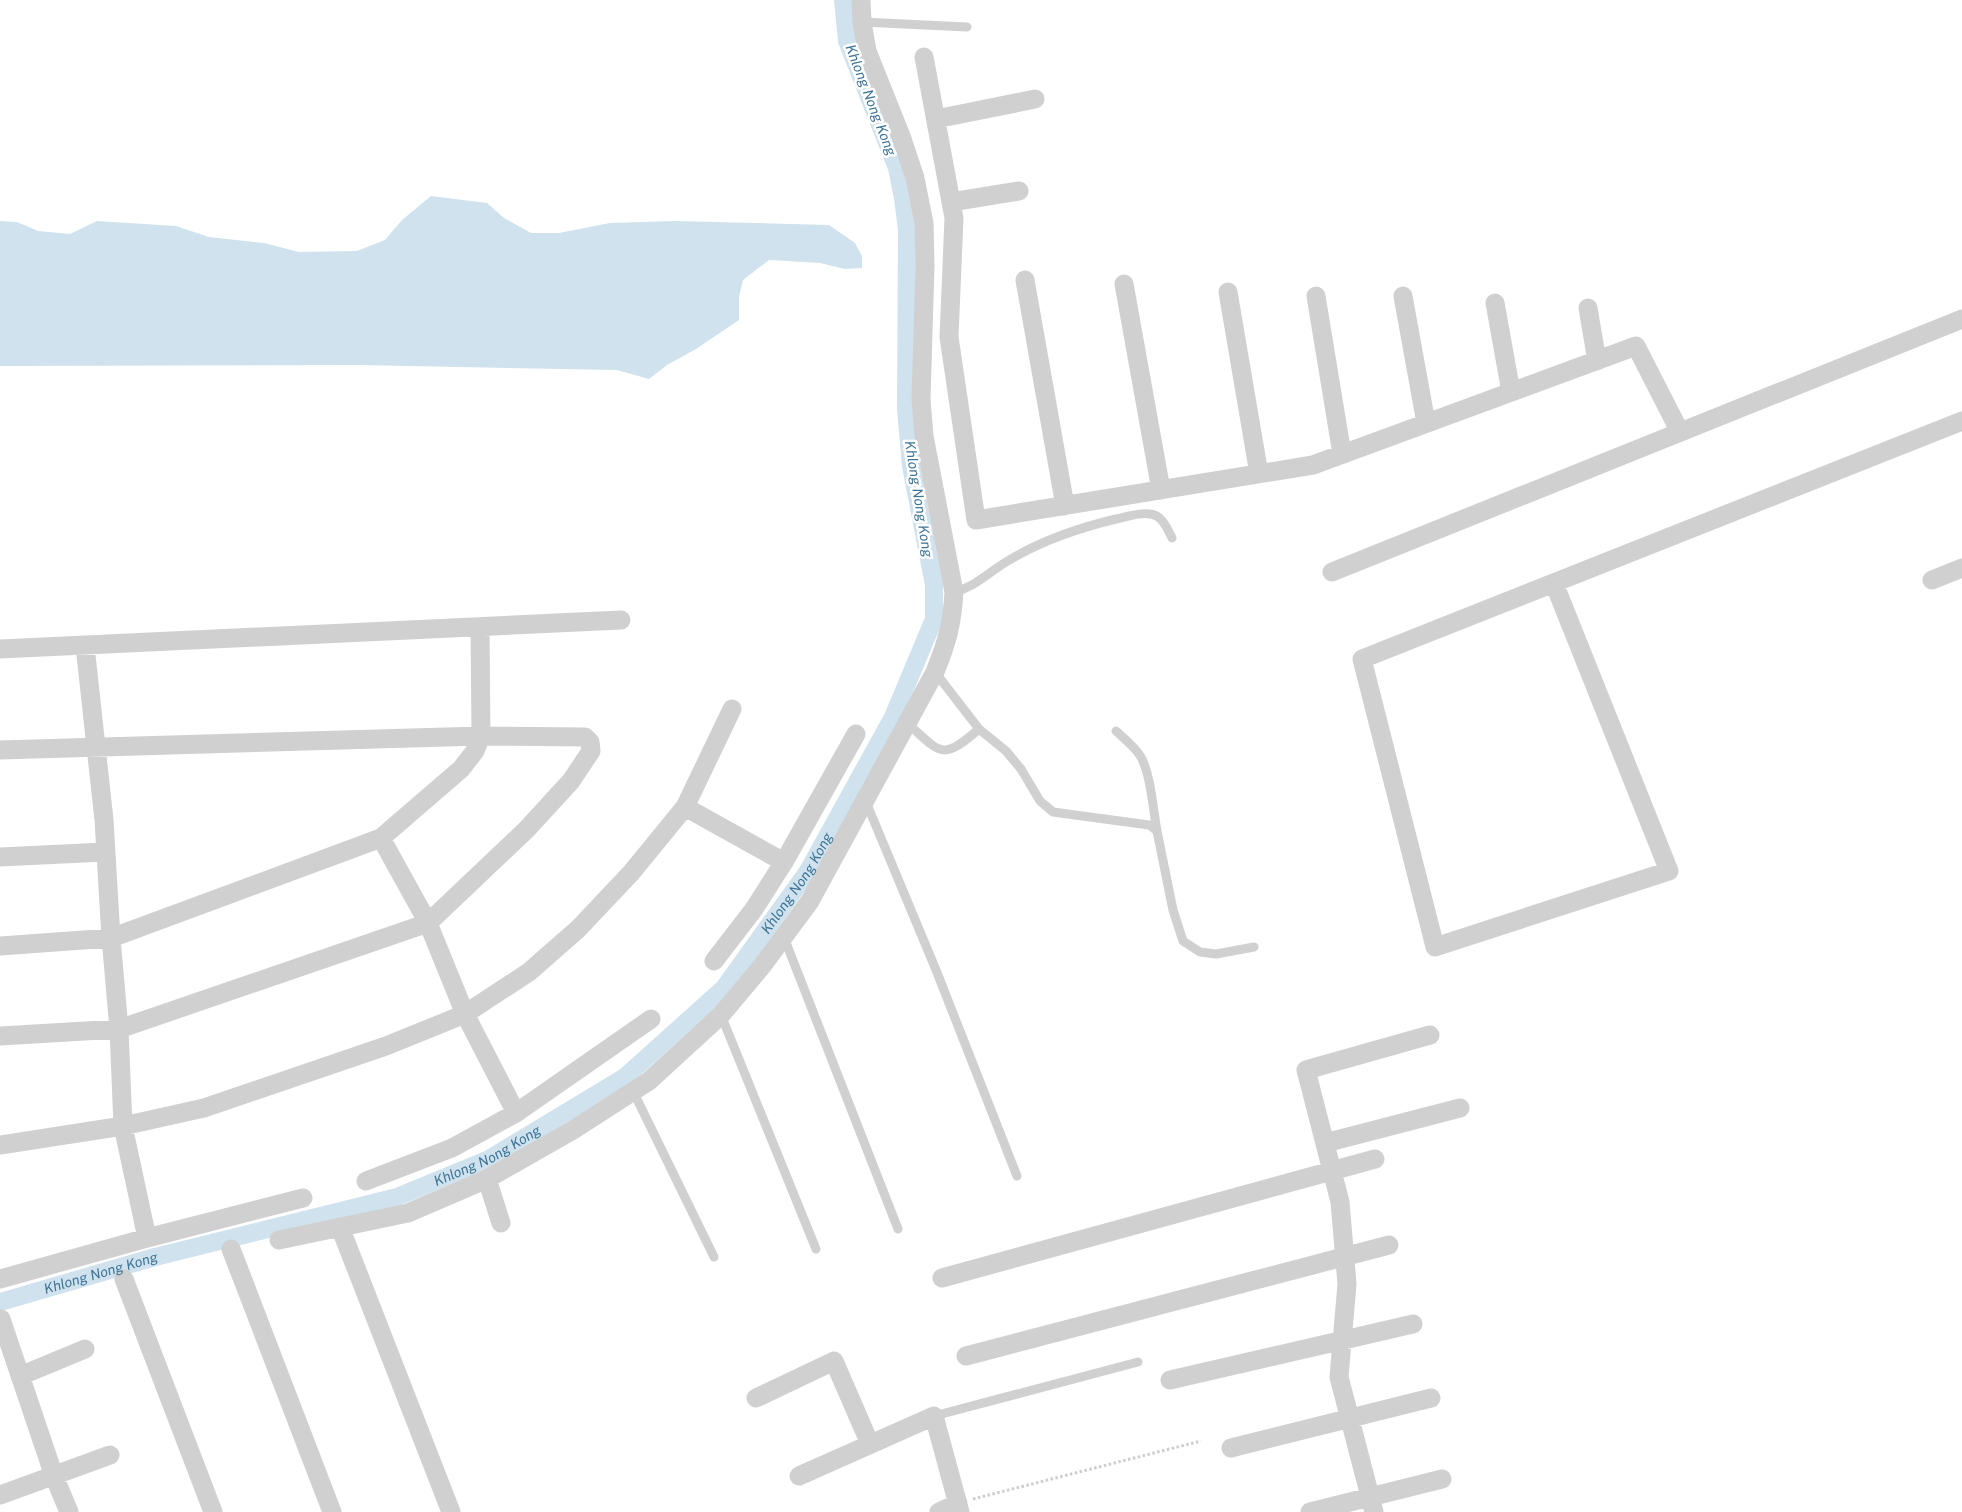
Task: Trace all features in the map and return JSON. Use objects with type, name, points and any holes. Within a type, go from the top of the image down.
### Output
[{"type":"street","points":[[279,1240],[408,1213],[487,1179],[573,1130],[649,1081],[721,1015],[762,966],[783,935],[810,901],[866,802],[935,672],[948,639],[953,614],[954,592],[924,436],[921,400],[924,223],[915,178],[901,136],[867,51],[862,22],[861,0]]},
{"type":"street","points":[[924,57],[954,218],[949,337],[976,520],[1313,465],[1636,346],[1680,432]]},
{"type":"street","points":[[936,119],[1035,98]]},
{"type":"street","points":[[951,202],[1019,191]]},
{"type":"street","points":[[1025,280],[1065,506]]},
{"type":"street","points":[[1124,284],[1161,490]]},
{"type":"street","points":[[1228,292],[1259,474]]},
{"type":"street","points":[[1316,296],[1342,454]]},
{"type":"street","points":[[1403,296],[1426,424]]},
{"type":"street","points":[[1495,303],[1511,392]]},
{"type":"street","points":[[1588,308],[1597,361]]},
{"type":"street","points":[[1332,572],[1962,320]]},
{"type":"street","points":[[1554,583],[1669,871],[1435,947],[1362,659],[1962,421]]},
{"type":"street","points":[[1932,580],[1962,568]]},
{"type":"street","points":[[0,649],[621,620]]},
{"type":"street","points":[[0,946],[110,938],[381,838],[461,769],[475,751],[482,736],[480,627]]},
{"type":"street","points":[[85,646],[104,820],[123,1126],[147,1238]]},
{"type":"street","points":[[0,1145],[123,1126],[204,1108],[386,1046],[465,1014],[529,972],[578,929],[637,866],[685,807],[732,709]]},
{"type":"street","points":[[714,961],[754,908],[784,862],[856,734]]},
{"type":"street","points":[[0,750],[482,736],[584,737],[590,742],[591,750],[571,780],[545,811],[428,923],[118,1029],[0,1036]]},
{"type":"street","points":[[685,807],[784,862]]},
{"type":"street","points":[[381,838],[428,923],[465,1014],[516,1113]]},
{"type":"street","points":[[0,857],[106,852]]},
{"type":"street","points":[[366,1181],[452,1148],[516,1113],[651,1019]]},
{"type":"street","points":[[1372,1504],[1339,1376],[1347,1284],[1340,1202],[1306,1070],[1430,1035]]},
{"type":"street","points":[[1325,1143],[1460,1108]]},
{"type":"street","points":[[942,1278],[1375,1159]]},
{"type":"street","points":[[487,1179],[501,1222]]},
{"type":"street","points":[[0,1279],[147,1238],[303,1198]]},
{"type":"street","points":[[340,1227],[451,1512]]},
{"type":"street","points":[[966,1356],[1390,1245]]},
{"type":"street","points":[[231,1249],[332,1512]]},
{"type":"street","points":[[124,1279],[213,1512]]},
{"type":"street","points":[[1,1319],[54,1476],[69,1512]]},
{"type":"street","points":[[1170,1380],[1413,1324]]},
{"type":"street","points":[[20,1376],[84,1349]]},
{"type":"street","points":[[756,1398],[834,1361],[870,1444]]},
{"type":"street","points":[[1230,1448],[1431,1398]]},
{"type":"street","points":[[799,1476],[934,1416],[959,1508],[939,1512]]},
{"type":"street","points":[[0,1495],[110,1455]]},
{"type":"street","points":[[1310,1512],[1372,1504],[1442,1479]]},
{"type":"lane","points":[[862,22],[967,27]]},
{"type":"lane","points":[[954,592],[974,586],[1005,562],[1033,547],[1085,527],[1131,516],[1150,514],[1162,519],[1172,538]]},
{"type":"lane","points":[[935,672],[979,729],[1006,751],[1021,769],[1040,801],[1052,812],[1148,825],[1157,831]]},
{"type":"lane","points":[[907,722],[937,750],[948,751],[960,745],[979,729]]},
{"type":"lane","points":[[1116,731],[1130,743],[1141,757],[1148,781],[1173,910],[1182,941],[1200,952],[1216,954],[1254,947]]},
{"type":"lane","points":[[866,802],[936,970],[1018,1176]]},
{"type":"lane","points":[[783,935],[898,1229]]},
{"type":"lane","points":[[721,1015],[816,1249]]},
{"type":"lane","points":[[633,1091],[714,1257]]},
{"type":"lane","points":[[934,1416],[1138,1362]]},
{"type":"path","points":[[959,1508],[1201,1441]]},
{"type":"water","points":[[431,196],[487,203],[504,218],[531,233],[559,233],[610,223],[674,221],[829,225],[855,243],[862,256],[862,268],[845,269],[820,263],[769,260],[743,280],[739,297],[739,320],[696,349],[667,365],[649,379],[617,370],[359,365],[0,366],[0,221],[17,222],[38,231],[70,234],[97,221],[176,226],[209,237],[264,243],[299,252],[357,251],[385,240],[402,220]]},
{"type":"waterway","name":"Khlong Nong Kong","points":[[0,1302],[155,1257],[397,1197],[489,1159],[625,1077],[724,988],[808,871],[893,717],[934,619],[934,585],[911,466],[906,409],[907,229],[903,198],[897,168],[847,41],[843,0]]}]
